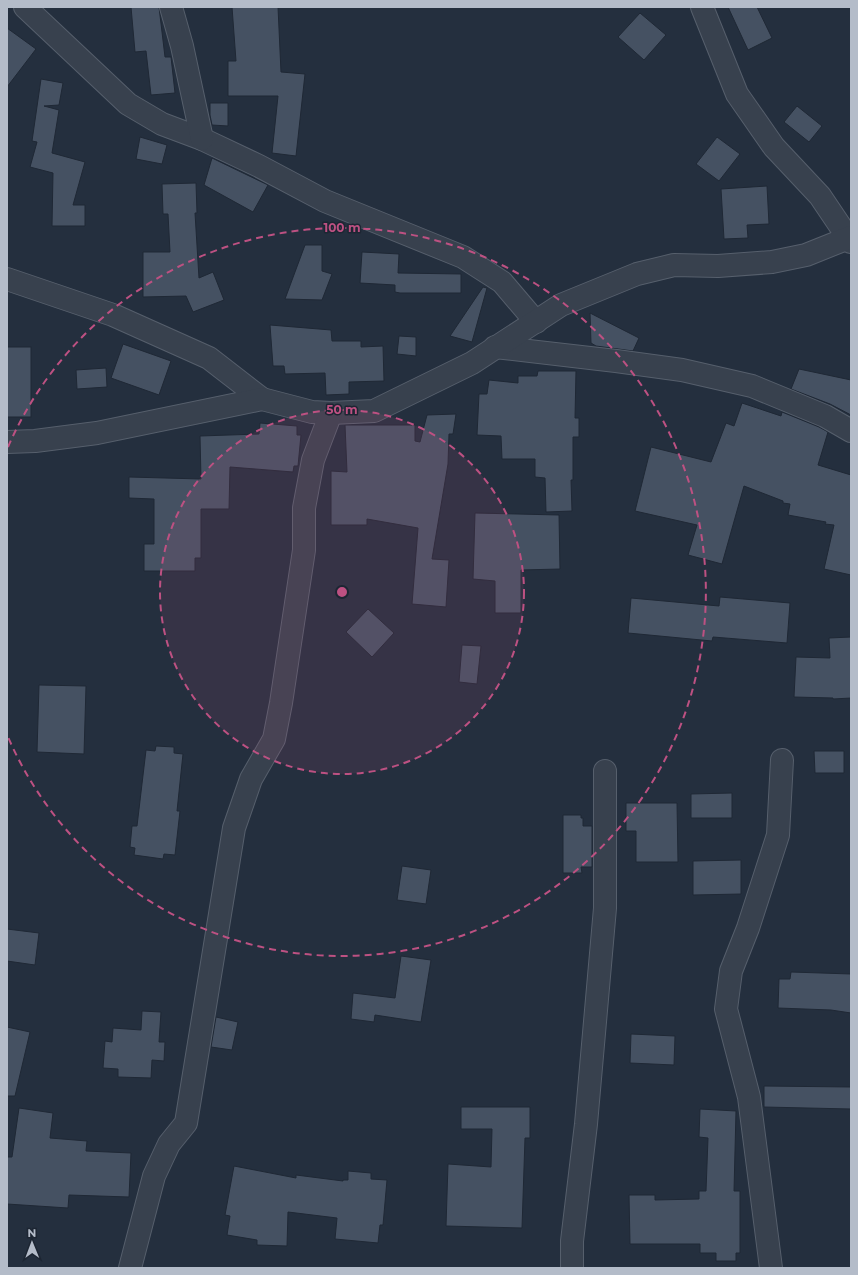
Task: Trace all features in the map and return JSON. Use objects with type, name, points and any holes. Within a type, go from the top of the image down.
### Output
[{"type":"street","points":[[26,7],[128,104],[162,124],[202,139],[260,166],[324,201],[463,257],[502,282],[536,322]]},
{"type":"street","points":[[171,7],[182,46],[202,139]]},
{"type":"street","points":[[7,278],[112,315],[209,358],[262,399],[312,412],[331,413],[374,411],[472,363],[561,305],[638,274],[674,265],[718,266],[772,262],[806,255],[850,239],[820,196],[774,147],[737,94],[702,7]]},
{"type":"street","points":[[495,347],[667,368],[752,386],[825,416],[851,431]]},
{"type":"street","points":[[7,442],[35,441],[97,433],[262,399]]},
{"type":"street","points":[[130,1268],[154,1176],[169,1144],[186,1123],[234,828],[252,779],[274,739],[281,703],[304,550],[304,508],[313,460],[331,413]]},
{"type":"street","points":[[771,1268],[749,1097],[726,1009],[731,971],[748,928],[778,835],[782,760]]},
{"type":"street","points":[[572,1268],[572,1241],[586,1124],[605,908],[605,771]]},
{"type":"building","points":[[131,7],[159,7],[165,57],[171,57],[175,93],[151,95],[146,51],[135,52]]},
{"type":"building","points":[[232,7],[278,7],[281,72],[305,74],[296,156],[272,153],[278,96],[228,96],[228,61],[236,61]]},
{"type":"building","points":[[728,7],[757,7],[772,38],[748,50]]},
{"type":"building","points":[[640,13],[666,35],[644,60],[618,37]]},
{"type":"building","points":[[7,28],[36,49],[7,87]]},
{"type":"building","points":[[41,79],[63,83],[59,105],[44,106],[59,110],[52,153],[85,162],[73,205],[85,205],[85,226],[52,226],[53,173],[30,167],[37,142],[32,141]]},
{"type":"building","points":[[210,103],[228,103],[228,126],[212,125]]},
{"type":"building","points":[[797,106],[822,126],[809,142],[784,122]]},
{"type":"building","points":[[140,137],[167,145],[162,164],[136,159]]},
{"type":"building","points":[[717,137],[740,154],[719,181],[696,164]]},
{"type":"building","points":[[212,158],[268,185],[253,212],[204,185]]},
{"type":"building","points":[[196,183],[197,213],[195,213],[199,278],[213,272],[224,300],[193,312],[186,296],[143,297],[143,252],[170,252],[168,214],[163,214],[162,184]]},
{"type":"building","points":[[767,186],[769,224],[747,225],[748,238],[724,239],[721,189]]},
{"type":"building","points":[[305,245],[322,245],[322,271],[332,274],[322,300],[285,299]]},
{"type":"building","points":[[362,252],[399,254],[398,273],[461,274],[461,293],[400,293],[395,292],[395,285],[360,283]]},
{"type":"building","points":[[483,287],[487,288],[472,342],[450,336]]},
{"type":"building","points":[[590,313],[639,338],[633,351],[596,346],[591,343]]},
{"type":"building","points":[[270,325],[331,330],[332,341],[361,341],[361,347],[383,346],[384,381],[349,382],[349,394],[326,395],[325,373],[285,374],[284,366],[273,366]]},
{"type":"building","points":[[399,336],[416,337],[416,356],[397,354]]},
{"type":"building","points":[[123,344],[171,361],[159,395],[111,378]]},
{"type":"building","points":[[7,347],[31,347],[31,417],[7,417]]},
{"type":"building","points":[[106,368],[107,387],[77,389],[76,370]]},
{"type":"building","points":[[799,369],[851,380],[851,415],[830,404],[791,389]]},
{"type":"building","points":[[538,371],[576,371],[575,418],[579,418],[579,437],[573,437],[573,480],[571,480],[572,511],[546,512],[545,478],[535,477],[535,459],[502,459],[501,436],[477,435],[479,394],[487,394],[489,380],[518,383],[518,376],[537,376]]},
{"type":"building","points":[[742,403],[781,416],[782,412],[828,432],[818,465],[851,475],[851,575],[824,569],[834,525],[825,524],[826,522],[788,515],[790,504],[783,503],[783,501],[744,486],[722,564],[688,555],[697,525],[635,511],[651,447],[711,462],[726,423],[734,426]]},
{"type":"building","points":[[456,414],[453,434],[449,434],[448,464],[432,559],[449,560],[446,607],[412,604],[418,528],[367,519],[367,525],[331,525],[331,471],[347,472],[345,425],[415,425],[415,441],[420,442],[427,415]]},
{"type":"building","points":[[260,423],[297,426],[297,435],[301,435],[298,466],[294,466],[293,472],[230,467],[229,509],[201,509],[201,558],[195,558],[195,571],[144,571],[144,544],[154,544],[154,499],[129,498],[129,477],[201,479],[200,436],[259,434]]},
{"type":"building","points":[[475,513],[559,515],[560,569],[521,570],[521,613],[495,613],[495,581],[473,579]]},
{"type":"building","points":[[720,597],[790,603],[787,643],[713,637],[712,641],[628,633],[631,598],[719,606]]},
{"type":"building","points":[[368,609],[394,633],[372,657],[346,632]]},
{"type":"building","points":[[851,637],[851,698],[833,699],[794,697],[796,657],[830,658],[829,638]]},
{"type":"building","points":[[462,645],[481,646],[477,684],[459,682]]},
{"type":"building","points":[[39,685],[86,686],[84,754],[37,752]]},
{"type":"building","points":[[156,746],[174,747],[174,753],[183,754],[177,811],[180,811],[175,855],[164,854],[163,859],[134,855],[135,848],[130,847],[132,826],[137,826],[146,750],[155,751]]},
{"type":"building","points":[[814,751],[844,751],[844,773],[815,773]]},
{"type":"building","points":[[732,793],[732,818],[691,818],[691,794]]},
{"type":"building","points":[[626,803],[677,803],[678,862],[636,862],[636,831],[626,831]]},
{"type":"building","points":[[563,815],[581,815],[581,818],[583,818],[583,826],[592,826],[592,867],[581,867],[582,873],[563,873]]},
{"type":"building","points":[[741,860],[741,894],[693,895],[693,861]]},
{"type":"building","points":[[402,866],[431,870],[426,904],[397,900]]},
{"type":"building","points":[[7,929],[39,933],[35,965],[7,961]]},
{"type":"building","points":[[401,956],[431,960],[421,1022],[375,1015],[374,1022],[351,1019],[353,993],[395,998]]},
{"type":"building","points":[[791,972],[851,974],[851,1013],[831,1010],[778,1008],[779,979],[790,979]]},
{"type":"building","points":[[142,1011],[161,1012],[159,1042],[165,1042],[164,1061],[152,1060],[151,1078],[118,1077],[118,1069],[103,1068],[105,1041],[112,1042],[113,1028],[141,1030]]},
{"type":"building","points":[[216,1017],[238,1022],[232,1050],[211,1047]]},
{"type":"building","points":[[7,1027],[30,1032],[15,1096],[7,1096]]},
{"type":"building","points":[[631,1034],[675,1036],[674,1065],[630,1063]]},
{"type":"building","points":[[764,1086],[851,1087],[851,1109],[764,1107]]},
{"type":"building","points":[[461,1107],[530,1107],[530,1138],[525,1138],[522,1228],[446,1226],[448,1164],[491,1167],[492,1129],[461,1129]]},
{"type":"building","points":[[19,1108],[53,1113],[50,1138],[87,1141],[86,1151],[131,1153],[129,1197],[69,1195],[68,1208],[7,1204],[7,1157],[12,1157]]},
{"type":"building","points":[[700,1109],[736,1111],[734,1191],[740,1191],[740,1253],[736,1253],[736,1261],[716,1261],[716,1253],[700,1253],[700,1244],[630,1244],[629,1195],[655,1195],[655,1200],[699,1199],[699,1191],[706,1191],[708,1138],[699,1137]]},
{"type":"building","points":[[234,1166],[296,1178],[296,1175],[343,1181],[348,1180],[348,1171],[371,1173],[371,1179],[387,1180],[383,1225],[380,1225],[378,1243],[335,1239],[337,1218],[288,1212],[287,1246],[257,1245],[257,1240],[227,1235],[230,1216],[225,1215]]}]
